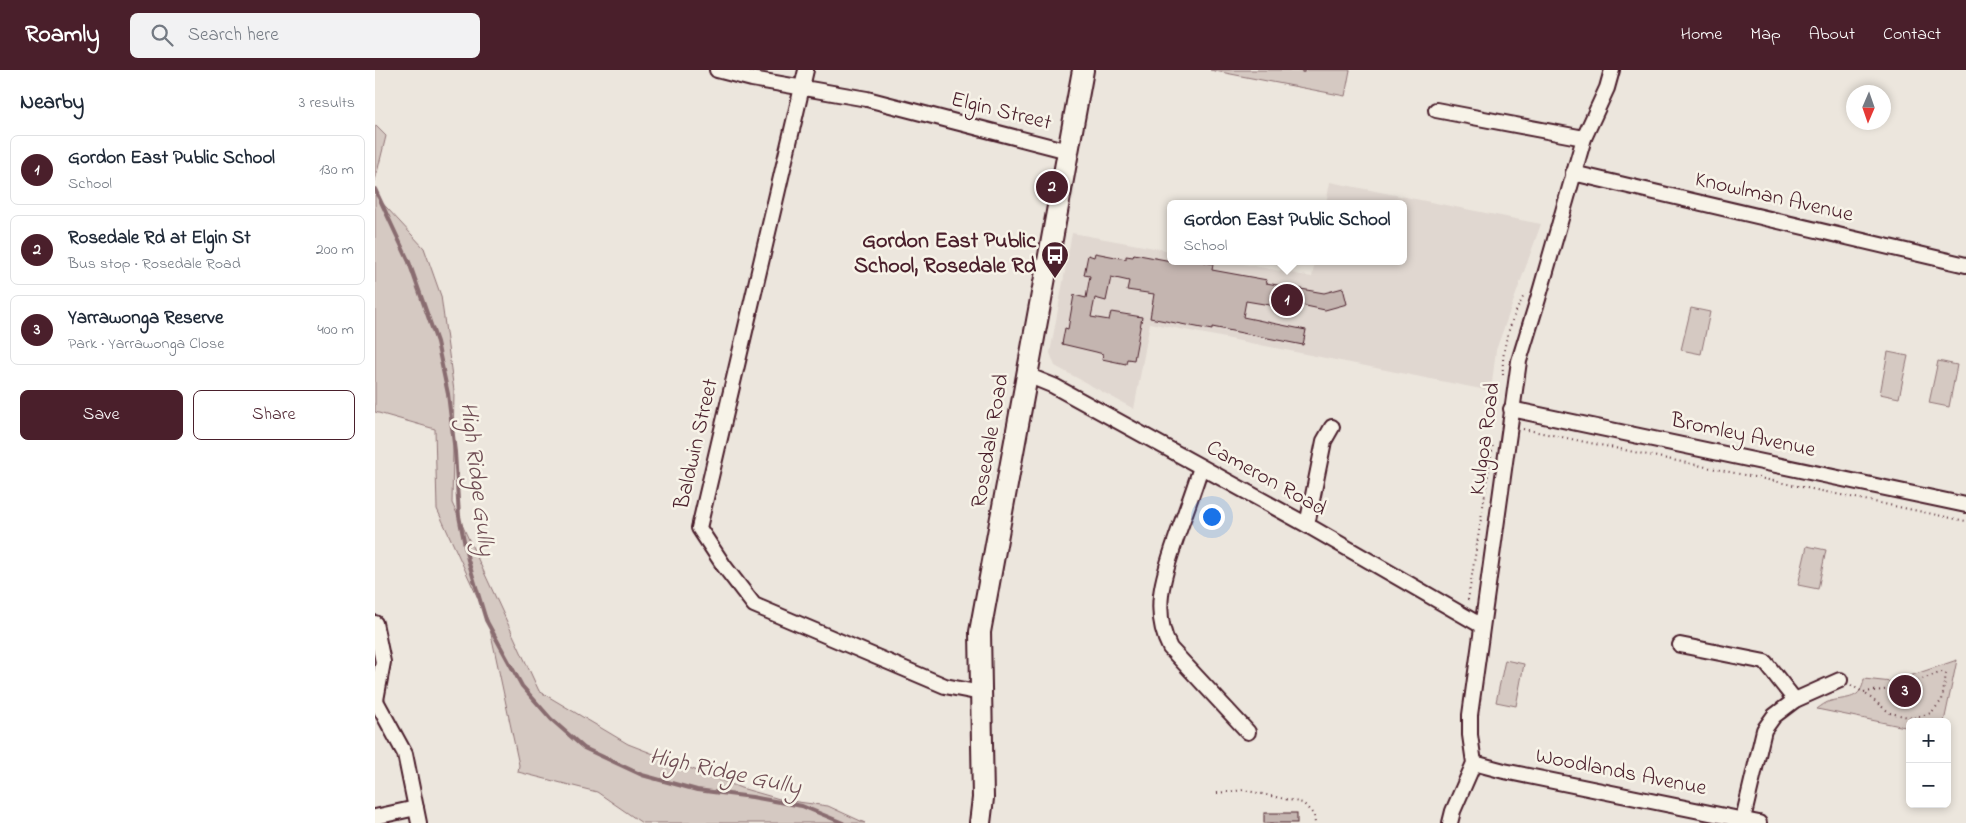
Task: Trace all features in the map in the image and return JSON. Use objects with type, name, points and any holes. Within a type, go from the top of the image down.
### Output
[{"type":"street","name":"Elgin Street","points":[[717,70],[752,79],[867,99],[1068,151]]},
{"type":"street","name":"Baldwin Street","points":[[806,70],[699,528],[724,566],[754,605],[945,686],[981,693]]},
{"type":"street","name":"Rosedale Road","points":[[980,823],[983,798],[980,632],[1083,70]]},
{"type":"street","name":"Kulgoa Road","points":[[1474,763],[1470,735],[1470,715],[1519,361],[1539,299],[1584,138],[1607,88],[1613,70]]},
{"type":"street","points":[[1435,110],[1584,138]]},
{"type":"street","name":"Knowlman Avenue","points":[[1573,173],[1966,265]]},
{"type":"street","name":"Cameron Road","points":[[1027,375],[1054,386],[1307,525],[1482,626]]},
{"type":"street","name":"Bromley Avenue","points":[[1511,409],[1966,505]]},
{"type":"street","points":[[1307,525],[1324,441],[1332,427]]},
{"type":"street","points":[[1201,467],[1163,578],[1160,622],[1170,648],[1248,732]]},
{"type":"street","points":[[375,622],[383,662],[376,700],[405,754],[419,823]]},
{"type":"street","points":[[1680,644],[1765,662],[1795,700]]},
{"type":"street","points":[[1743,819],[1764,730],[1774,716],[1795,700],[1840,680]]},
{"type":"street","points":[[1450,823],[1453,811],[1474,763]]},
{"type":"street","name":"Woodlands Avenue","points":[[1474,763],[1504,771],[1759,823]]},
{"type":"street","points":[[375,817],[416,808]]},
{"type":"path","points":[[1517,427],[1966,521]]},
{"type":"path","points":[[1840,680],[1863,692],[1890,714],[1913,718],[1931,713],[1942,700],[1946,674],[1942,672],[1893,689],[1863,692]]},
{"type":"path","points":[[1217,793],[1244,790],[1303,803],[1314,815],[1315,823]]},
{"type":"shaded area","points":[[1210,70],[1350,70],[1345,96]]},
{"type":"shaded area","points":[[375,125],[386,136],[375,181]]},
{"type":"shaded area","points":[[1330,182],[1541,224],[1496,350],[1491,391],[1150,323],[1134,409],[1055,366],[1050,353],[1072,233],[1167,250],[1167,265],[1249,265],[1312,277],[1314,265],[1407,265],[1407,200],[1327,200]]},
{"type":"shaded area","points":[[375,195],[424,248],[441,296],[454,391],[452,503],[539,691],[628,744],[741,788],[783,800],[828,806],[865,823],[642,823],[597,792],[518,772],[519,765],[488,620],[437,509],[435,429],[375,412]]},
{"type":"shaded area","points":[[1691,308],[1710,312],[1701,354],[1681,350]]},
{"type":"shaded area","points":[[1888,352],[1908,356],[1899,398],[1880,394]]},
{"type":"shaded area","points":[[1938,361],[1957,365],[1949,407],[1929,403]]},
{"type":"shaded area","points":[[1807,546],[1826,550],[1818,589],[1798,585]]},
{"type":"shaded area","points":[[1505,660],[1524,664],[1516,706],[1496,702]]},
{"type":"shaded area","points":[[1957,660],[1945,718],[1906,718],[1906,727],[1817,709],[1829,702],[1857,694],[1864,679],[1892,682]]},
{"type":"building","points":[[1095,253],[1126,259],[1126,256],[1133,257],[1134,254],[1167,260],[1167,265],[1213,265],[1212,270],[1267,280],[1266,283],[1324,293],[1343,288],[1347,304],[1325,310],[1301,305],[1300,310],[1246,301],[1243,317],[1306,330],[1303,345],[1212,327],[1212,330],[1150,318],[1154,294],[1127,290],[1129,281],[1111,277],[1106,301],[1095,298],[1091,317],[1109,320],[1111,312],[1142,317],[1134,360],[1127,359],[1126,364],[1102,359],[1103,354],[1062,344],[1065,328],[1068,329],[1074,295],[1086,298],[1090,276],[1084,275],[1088,255],[1094,257]]},
{"type":"building","points":[[1264,813],[1297,813],[1297,823],[1264,823]]},
{"type":"waterway","name":"High Ridge Gully","points":[[375,189],[409,262],[437,342],[448,394],[455,452],[459,516],[468,560],[486,620],[522,686],[551,719],[584,748],[642,775],[697,790],[802,806],[843,823]]},
{"type":"place","name":"Rosedale Rd at Elgin St","points":[[1052,187]]},
{"type":"place","name":"Gordon East Public School, Rosedale Rd","points":[[1055,279]]},
{"type":"place","name":"Gordon East Public School","points":[[1287,300]]},
{"type":"place","name":"Yarrawonga Reserve","points":[[1905,691]]}]
